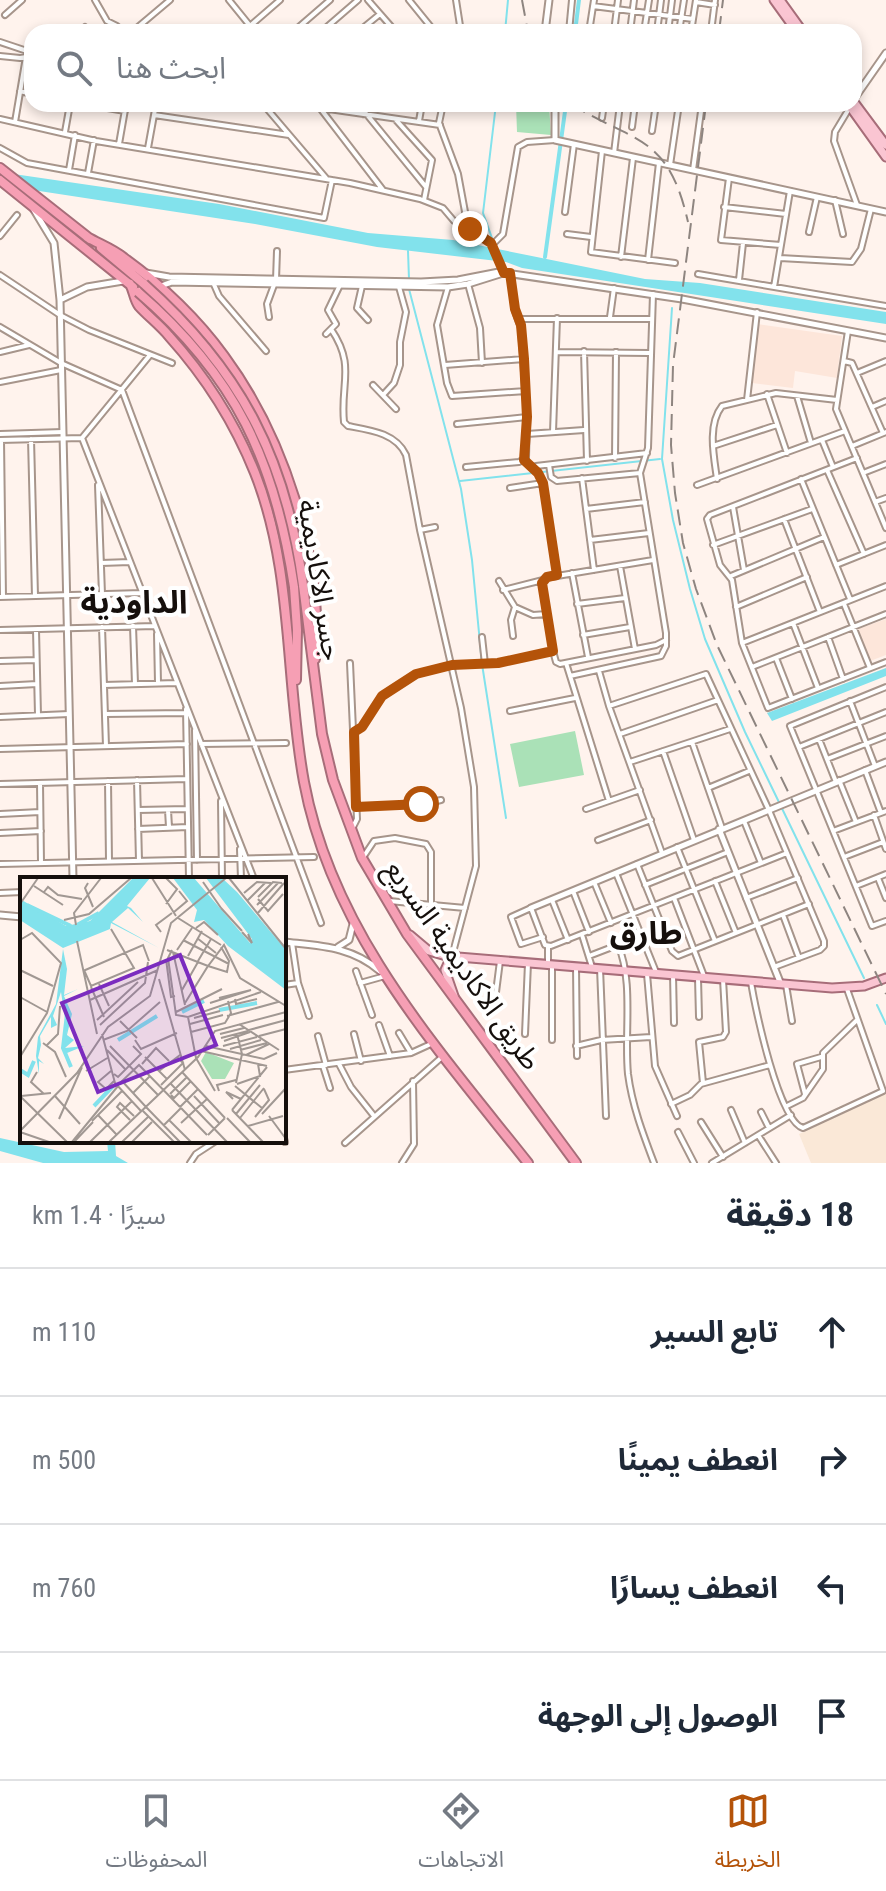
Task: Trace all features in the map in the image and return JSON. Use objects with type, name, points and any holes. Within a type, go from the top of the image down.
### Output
[{"type":"highway","points":[[0,168],[87,237],[141,288]]},
{"type":"highway","points":[[0,180],[129,284],[141,288]]},
{"type":"highway","points":[[87,237],[133,264],[215,345],[236,374],[260,417],[280,460],[301,527],[313,584],[317,631],[315,688]]},
{"type":"highway","points":[[129,284],[139,306],[169,335],[209,387],[237,433],[255,471],[272,528],[281,576],[302,769],[311,814],[337,888],[354,924],[385,975],[433,1043],[528,1163]]},
{"type":"highway","name":"جسر الاكاديمية","points":[[141,288],[205,358],[249,428],[278,503],[299,586],[315,688]]},
{"type":"highway","points":[[209,387],[225,387],[236,374]]},
{"type":"highway","points":[[255,471],[280,460]]},
{"type":"highway","name":"جسر الاكاديمية","points":[[295,701],[299,586]]},
{"type":"highway","name":"طريق الاكاديمية السريع","points":[[315,688],[329,765],[362,858],[407,934],[576,1163]]},
{"type":"main road","points":[[774,0],[791,24]]},
{"type":"main road","points":[[780,0],[797,24]]},
{"type":"main road","points":[[857,112],[886,157]]},
{"type":"main road","points":[[858,112],[886,145]]},
{"type":"main road","points":[[407,934],[429,951],[456,956],[847,988],[871,985],[886,978]]},
{"type":"main road","points":[[454,997],[445,970],[449,961],[456,956]]},
{"type":"street","points":[[5,15],[22,0]]},
{"type":"street","points":[[95,0],[107,21],[113,24]]},
{"type":"street","points":[[142,24],[170,0]]},
{"type":"street","points":[[229,0],[248,24]]},
{"type":"street","points":[[302,24],[330,0]]},
{"type":"street","points":[[330,24],[358,0]]},
{"type":"street","points":[[368,0],[389,24]]},
{"type":"street","points":[[409,0],[428,24]]},
{"type":"street","points":[[456,0],[460,24]]},
{"type":"street","points":[[546,24],[549,0]]},
{"type":"street","points":[[570,24],[572,0]]},
{"type":"street","points":[[615,24],[618,0]]},
{"type":"street","points":[[631,24],[634,0]]},
{"type":"street","points":[[645,24],[649,0]]},
{"type":"street","points":[[658,24],[661,0]]},
{"type":"street","points":[[669,24],[672,0]]},
{"type":"street","points":[[681,24],[684,0]]},
{"type":"street","points":[[252,24],[276,1]]},
{"type":"street","points":[[692,24],[696,1],[715,2],[712,24]]},
{"type":"street","points":[[590,24],[593,3],[693,19]]},
{"type":"street","points":[[368,24],[380,14]]},
{"type":"street","points":[[0,42],[24,48]]},
{"type":"street","points":[[862,89],[884,61],[886,53]]},
{"type":"street","points":[[0,56],[24,56]]},
{"type":"street","points":[[15,122],[24,75]]},
{"type":"street","points":[[20,91],[24,92]]},
{"type":"street","points":[[65,132],[69,112]]},
{"type":"street","points":[[119,144],[125,112]]},
{"type":"street","points":[[148,148],[155,112]]},
{"type":"street","points":[[270,112],[330,180]]},
{"type":"street","points":[[326,112],[383,190]]},
{"type":"street","points":[[354,112],[440,125]]},
{"type":"street","points":[[419,122],[421,112]]},
{"type":"street","points":[[442,112],[440,125],[458,174],[468,228]]},
{"type":"street","points":[[555,112],[557,141]]},
{"type":"street","points":[[602,118],[603,112]]},
{"type":"street","points":[[614,153],[619,112]]},
{"type":"street","points":[[632,127],[634,112]]},
{"type":"street","points":[[652,131],[655,112]]},
{"type":"street","points":[[670,165],[678,112]]},
{"type":"street","points":[[693,170],[701,112]]},
{"type":"street","points":[[846,112],[835,132],[834,141],[857,205]]},
{"type":"street","points":[[365,114],[427,188]]},
{"type":"street","points":[[154,115],[289,135]]},
{"type":"street","points":[[395,118],[432,160],[424,200]]},
{"type":"street","points":[[0,119],[94,140],[383,190],[443,208],[454,221],[491,243],[507,273],[520,319],[524,359],[527,417],[524,460]]},
{"type":"street","points":[[69,170],[75,135]]},
{"type":"street","points":[[88,173],[94,140]]},
{"type":"street","points":[[491,243],[503,234],[518,147],[527,142],[557,141],[886,212]]},
{"type":"street","points":[[565,212],[571,144]]},
{"type":"street","points":[[0,148],[27,163],[324,218],[330,180]]},
{"type":"street","points":[[602,151],[590,250],[593,253],[675,263]]},
{"type":"street","points":[[621,257],[633,158]]},
{"type":"street","points":[[648,260],[659,163]]},
{"type":"street","points":[[729,178],[721,240],[781,245]]},
{"type":"street","points":[[774,287],[790,191]]},
{"type":"street","points":[[16,193],[39,217],[54,243],[60,300],[73,877]]},
{"type":"street","points":[[809,232],[817,197]]},
{"type":"street","points":[[835,200],[843,234]]},
{"type":"street","points":[[724,207],[786,214]]},
{"type":"street","points":[[780,258],[852,262],[861,249],[871,209]]},
{"type":"street","points":[[0,236],[17,215]]},
{"type":"street","points":[[567,234],[591,237]]},
{"type":"street","points":[[739,281],[743,243]]},
{"type":"street","points":[[269,317],[267,304],[275,282],[277,251]]},
{"type":"street","points":[[133,264],[155,276],[275,282],[448,281],[496,272],[507,273],[653,294],[886,338]]},
{"type":"street","points":[[341,283],[448,287],[507,273]]},
{"type":"street","points":[[698,274],[886,306]]},
{"type":"street","points":[[1,278],[60,315],[172,363]]},
{"type":"street","points":[[60,300],[97,284],[115,280],[129,284]]},
{"type":"street","points":[[162,290],[162,284],[167,282],[212,280]]},
{"type":"street","points":[[212,280],[219,296],[266,351]]},
{"type":"street","points":[[326,334],[336,322],[328,310],[341,283]]},
{"type":"street","points":[[468,284],[481,332],[482,363]]},
{"type":"street","points":[[362,286],[357,308],[368,320]]},
{"type":"street","points":[[383,395],[394,383],[400,365],[400,342],[406,312],[399,287]]},
{"type":"street","points":[[448,287],[437,325],[447,383],[453,396],[526,391]]},
{"type":"street","points":[[610,318],[614,288]]},
{"type":"street","points":[[570,676],[661,656],[666,640],[640,473],[647,453],[653,294]]},
{"type":"street","points":[[747,400],[757,312]]},
{"type":"street","points":[[553,432],[557,317]]},
{"type":"street","points":[[520,319],[650,319]]},
{"type":"street","points":[[0,327],[61,367],[122,390],[321,923]]},
{"type":"street","points":[[331,329],[342,349],[347,374],[343,390],[344,422],[348,426],[385,435],[405,450],[420,530],[452,665],[474,787],[477,858],[456,956]]},
{"type":"street","points":[[848,331],[836,409],[886,528]]},
{"type":"street","points":[[0,352],[29,345]]},
{"type":"street","points":[[584,351],[587,461]]},
{"type":"street","points":[[556,352],[649,353]]},
{"type":"street","points":[[615,458],[616,352]]},
{"type":"street","points":[[82,438],[150,355]]},
{"type":"street","points":[[445,365],[524,359]]},
{"type":"street","points":[[844,361],[852,363],[885,433],[852,446]]},
{"type":"street","points":[[857,373],[886,361]]},
{"type":"street","points":[[0,382],[61,367]]},
{"type":"street","points":[[373,385],[396,409]]},
{"type":"street","points":[[767,394],[787,453]]},
{"type":"street","points":[[717,479],[713,446],[720,408],[767,394],[837,400]]},
{"type":"street","points":[[797,396],[811,443]]},
{"type":"street","points":[[872,407],[886,401]]},
{"type":"street","points":[[457,424],[527,417]]},
{"type":"street","points":[[713,446],[777,425]]},
{"type":"street","points":[[527,434],[585,430]]},
{"type":"street","points":[[697,485],[846,431]]},
{"type":"street","points":[[0,434],[82,438]]},
{"type":"street","points":[[63,435],[0,440],[2,597],[142,593]]},
{"type":"street","points":[[82,438],[240,843],[243,859],[241,877]]},
{"type":"street","points":[[31,439],[35,596]]},
{"type":"street","points":[[822,440],[864,554]]},
{"type":"street","points":[[536,466],[647,453]]},
{"type":"street","points":[[857,458],[707,517],[720,565],[731,576],[742,643],[768,708],[886,662]]},
{"type":"street","points":[[466,467],[524,460],[538,473],[543,483],[557,575]]},
{"type":"street","points":[[863,473],[886,464]]},
{"type":"street","points":[[549,465],[555,481],[640,473]]},
{"type":"street","points":[[98,478],[102,594]]},
{"type":"street","points":[[582,478],[594,570]]},
{"type":"street","points":[[801,479],[850,600]]},
{"type":"street","points":[[510,488],[543,483]]},
{"type":"street","points":[[875,502],[886,498]]},
{"type":"street","points":[[586,509],[645,502]]},
{"type":"street","points":[[733,507],[744,570]]},
{"type":"street","points":[[713,545],[813,508]]},
{"type":"street","points":[[784,519],[820,612]]},
{"type":"street","points":[[420,530],[435,527]]},
{"type":"street","points":[[590,540],[649,533]]},
{"type":"street","points":[[731,576],[825,537]]},
{"type":"street","points":[[836,565],[886,545]]},
{"type":"street","points":[[503,590],[557,575],[653,560]]},
{"type":"street","points":[[101,563],[130,562]]},
{"type":"street","points":[[620,566],[635,649]]},
{"type":"street","points":[[572,573],[588,658]]},
{"type":"street","points":[[736,607],[807,577]]},
{"type":"street","points":[[543,580],[557,664],[666,640]]},
{"type":"street","points":[[499,581],[515,607],[535,616],[547,614]]},
{"type":"street","points":[[742,643],[886,586]]},
{"type":"street","points":[[577,604],[625,598]]},
{"type":"street","points":[[843,603],[870,668]]},
{"type":"street","points":[[513,636],[511,622],[515,607]]},
{"type":"street","points":[[752,667],[886,614]]},
{"type":"street","points":[[793,623],[818,688]]},
{"type":"street","points":[[133,626],[135,684]]},
{"type":"street","points":[[102,627],[106,746]]},
{"type":"street","points":[[583,635],[630,627]]},
{"type":"street","points":[[0,630],[156,628]]},
{"type":"street","points":[[156,628],[158,683]]},
{"type":"street","points":[[36,629],[38,715]]},
{"type":"street","points":[[482,637],[485,664]]},
{"type":"street","points":[[828,637],[843,679]]},
{"type":"street","points":[[354,732],[362,727],[382,696],[416,674],[452,665],[485,664],[553,651]]},
{"type":"street","points":[[776,658],[792,699]]},
{"type":"street","points":[[0,661],[36,660]]},
{"type":"street","points":[[350,663],[357,822],[351,831]]},
{"type":"street","points":[[566,663],[609,801]]},
{"type":"street","points":[[599,671],[662,853]]},
{"type":"street","points":[[609,706],[706,674],[768,808],[824,946],[774,967]]},
{"type":"street","points":[[104,685],[177,683]]},
{"type":"street","points":[[0,686],[37,684]]},
{"type":"street","points":[[886,687],[790,726],[872,926],[886,921]]},
{"type":"street","points":[[510,711],[576,698]]},
{"type":"street","points":[[620,734],[718,700]]},
{"type":"street","points":[[850,701],[875,766]]},
{"type":"street","points":[[186,706],[189,877]]},
{"type":"street","points":[[799,747],[886,712]]},
{"type":"street","points":[[105,714],[186,713]]},
{"type":"street","points":[[0,717],[69,714]]},
{"type":"street","points":[[195,727],[197,860]]},
{"type":"street","points":[[630,762],[731,729]]},
{"type":"street","points":[[827,759],[886,736]]},
{"type":"street","points":[[819,739],[856,822]]},
{"type":"street","points":[[692,742],[728,852],[782,982],[792,1021]]},
{"type":"street","points":[[201,744],[286,743]]},
{"type":"street","points":[[0,749],[187,744]]},
{"type":"street","points":[[663,751],[694,840]]},
{"type":"street","points":[[543,937],[522,944],[518,941],[511,917],[768,808],[886,762]]},
{"type":"street","points":[[833,831],[883,812],[865,770]]},
{"type":"street","points":[[708,788],[749,771]]},
{"type":"street","points":[[0,784],[187,779]]},
{"type":"street","points":[[137,780],[139,861]]},
{"type":"street","points":[[108,781],[109,861]]},
{"type":"street","points":[[40,783],[41,863]]},
{"type":"street","points":[[586,809],[640,790]]},
{"type":"street","points":[[221,796],[222,877]]},
{"type":"street","points":[[356,807],[427,804],[441,800]]},
{"type":"street","points":[[138,810],[188,809]]},
{"type":"street","points":[[168,810],[169,828]]},
{"type":"street","points":[[0,814],[40,812]]},
{"type":"street","points":[[874,815],[886,849]]},
{"type":"street","points":[[744,819],[761,863]]},
{"type":"street","points":[[598,840],[651,820]]},
{"type":"street","points":[[138,829],[188,827]]},
{"type":"street","points":[[0,833],[41,831]]},
{"type":"street","points":[[362,858],[373,842],[395,838],[426,844],[431,852],[431,903]]},
{"type":"street","points":[[844,857],[883,842]]},
{"type":"street","points":[[677,847],[715,942]]},
{"type":"street","points":[[645,885],[728,852]]},
{"type":"street","points":[[548,946],[787,853]]},
{"type":"street","points":[[0,864],[314,857]]},
{"type":"street","points":[[243,859],[253,877]]},
{"type":"street","points":[[637,864],[674,954],[680,955],[809,904]]},
{"type":"street","points":[[616,873],[641,936],[651,972],[651,1037],[657,1072],[677,1116]]},
{"type":"street","points":[[856,886],[886,874]]},
{"type":"street","points":[[878,877],[886,898]]},
{"type":"street","points":[[746,898],[798,878]]},
{"type":"street","points":[[715,881],[736,933]]},
{"type":"street","points":[[594,882],[611,923]]},
{"type":"street","points":[[573,891],[589,932]]},
{"type":"street","points":[[0,893],[20,892]]},
{"type":"street","points":[[674,898],[695,949],[701,976],[699,1017]]},
{"type":"street","points":[[552,900],[568,940]]},
{"type":"street","points":[[386,901],[465,908]]},
{"type":"street","points":[[531,908],[548,946],[552,1040]]},
{"type":"street","points":[[782,914],[799,958]]},
{"type":"street","points":[[0,915],[20,917]]},
{"type":"street","points":[[337,948],[349,940],[354,924]]},
{"type":"street","points":[[582,935],[596,967],[606,1116]]},
{"type":"street","points":[[589,956],[641,936]]},
{"type":"street","points":[[286,942],[337,948],[357,954],[385,975]]},
{"type":"street","points":[[292,943],[298,983],[309,1016]]},
{"type":"street","points":[[618,945],[626,970],[626,1038],[631,1092],[654,1163]]},
{"type":"street","points":[[495,1000],[500,958]]},
{"type":"street","points":[[525,1034],[528,961]]},
{"type":"street","points":[[576,965],[577,1056]]},
{"type":"street","points":[[356,971],[372,1015]]},
{"type":"street","points":[[673,974],[674,1023]]},
{"type":"street","points":[[360,983],[385,975]]},
{"type":"street","points":[[703,1083],[699,1042],[723,1037],[726,1032],[723,978]]},
{"type":"street","points":[[751,980],[758,1023],[770,1065],[796,1126],[803,1128],[883,1091],[847,988]]},
{"type":"street","points":[[286,985],[298,983]]},
{"type":"street","points":[[805,1094],[797,1064],[821,1057],[857,1020]]},
{"type":"street","points":[[379,1025],[390,1056]]},
{"type":"street","points":[[399,1033],[411,1053]]},
{"type":"street","points":[[354,1034],[361,1061]]},
{"type":"street","points":[[318,1036],[330,1088]]},
{"type":"street","points":[[576,1046],[601,1040],[651,1037]]},
{"type":"street","points":[[286,1070],[411,1053],[433,1043]]},
{"type":"street","points":[[345,1143],[443,1056]]},
{"type":"street","points":[[787,1106],[805,1094],[823,1069],[821,1057]]},
{"type":"street","points":[[339,1064],[358,1098],[374,1116]]},
{"type":"street","points":[[671,1104],[690,1095],[703,1083],[770,1065]]},
{"type":"street","points":[[402,1163],[414,1144],[413,1080]]},
{"type":"street","points":[[731,1110],[745,1143]]},
{"type":"street","points":[[761,1112],[769,1128]]},
{"type":"street","points":[[712,1163],[791,1115]]},
{"type":"street","points":[[701,1122],[723,1157]]},
{"type":"street","points":[[678,1132],[694,1163]]},
{"type":"street","points":[[758,1135],[776,1163]]},
{"type":"street","points":[[190,1163],[196,1154],[213,1143]]},
{"type":"shaded area","points":[[757,324],[842,336],[837,378],[795,371],[793,388],[752,383]]},
{"type":"shaded area","points":[[886,619],[886,655],[870,661],[858,629]]},
{"type":"shaded area","points":[[886,1093],[886,1163],[811,1163],[799,1134]]},
{"type":"green space","points":[[516,112],[550,112],[551,135],[517,132]]},
{"type":"green space","points":[[575,731],[584,775],[519,787],[510,744]]},
{"type":"water","points":[[0,172],[219,204],[368,233],[453,240],[645,279],[700,283],[886,312],[886,324],[522,268],[506,262],[377,247],[255,224],[0,185]]},
{"type":"water","points":[[886,668],[886,676],[772,721],[767,713]]},
{"type":"water","points":[[0,1138],[64,1152],[108,1151],[107,1143],[115,1143],[116,1156],[128,1163],[43,1163],[0,1151]]},
{"type":"waterway","points":[[506,24],[508,0]]},
{"type":"waterway","points":[[576,24],[579,0]]},
{"type":"waterway","points":[[492,238],[483,213],[495,112]]},
{"type":"waterway","points":[[545,257],[565,112]]},
{"type":"waterway","points":[[408,251],[409,279]]},
{"type":"waterway","points":[[409,289],[461,489],[472,560],[482,664],[506,818]]},
{"type":"waterway","points":[[672,308],[662,459],[690,589],[705,639],[745,732],[864,978]]},
{"type":"waterway","points":[[460,481],[660,459]]},
{"type":"waterway","points":[[877,1005],[886,1024]]},
{"type":"railway","points":[[522,0],[526,24]]},
{"type":"railway","points":[[720,24],[723,0]]},
{"type":"railway","points":[[585,112],[646,145],[659,157],[680,193],[688,222]]},
{"type":"railway","points":[[705,112],[673,365],[671,445],[683,543],[717,645],[886,994]]},
{"type":"district","name":"الداودية","points":[[134,602]]},
{"type":"district","name":"طارق","points":[[646,933]]},
{"type":"route","points":[[421,804],[356,807],[354,732],[362,727],[382,696],[416,674],[452,665],[513,661],[553,651],[542,583],[547,577],[557,575],[543,483],[538,473],[524,460],[527,417],[520,319],[515,309],[510,273],[504,273],[491,243],[470,229]]}]
